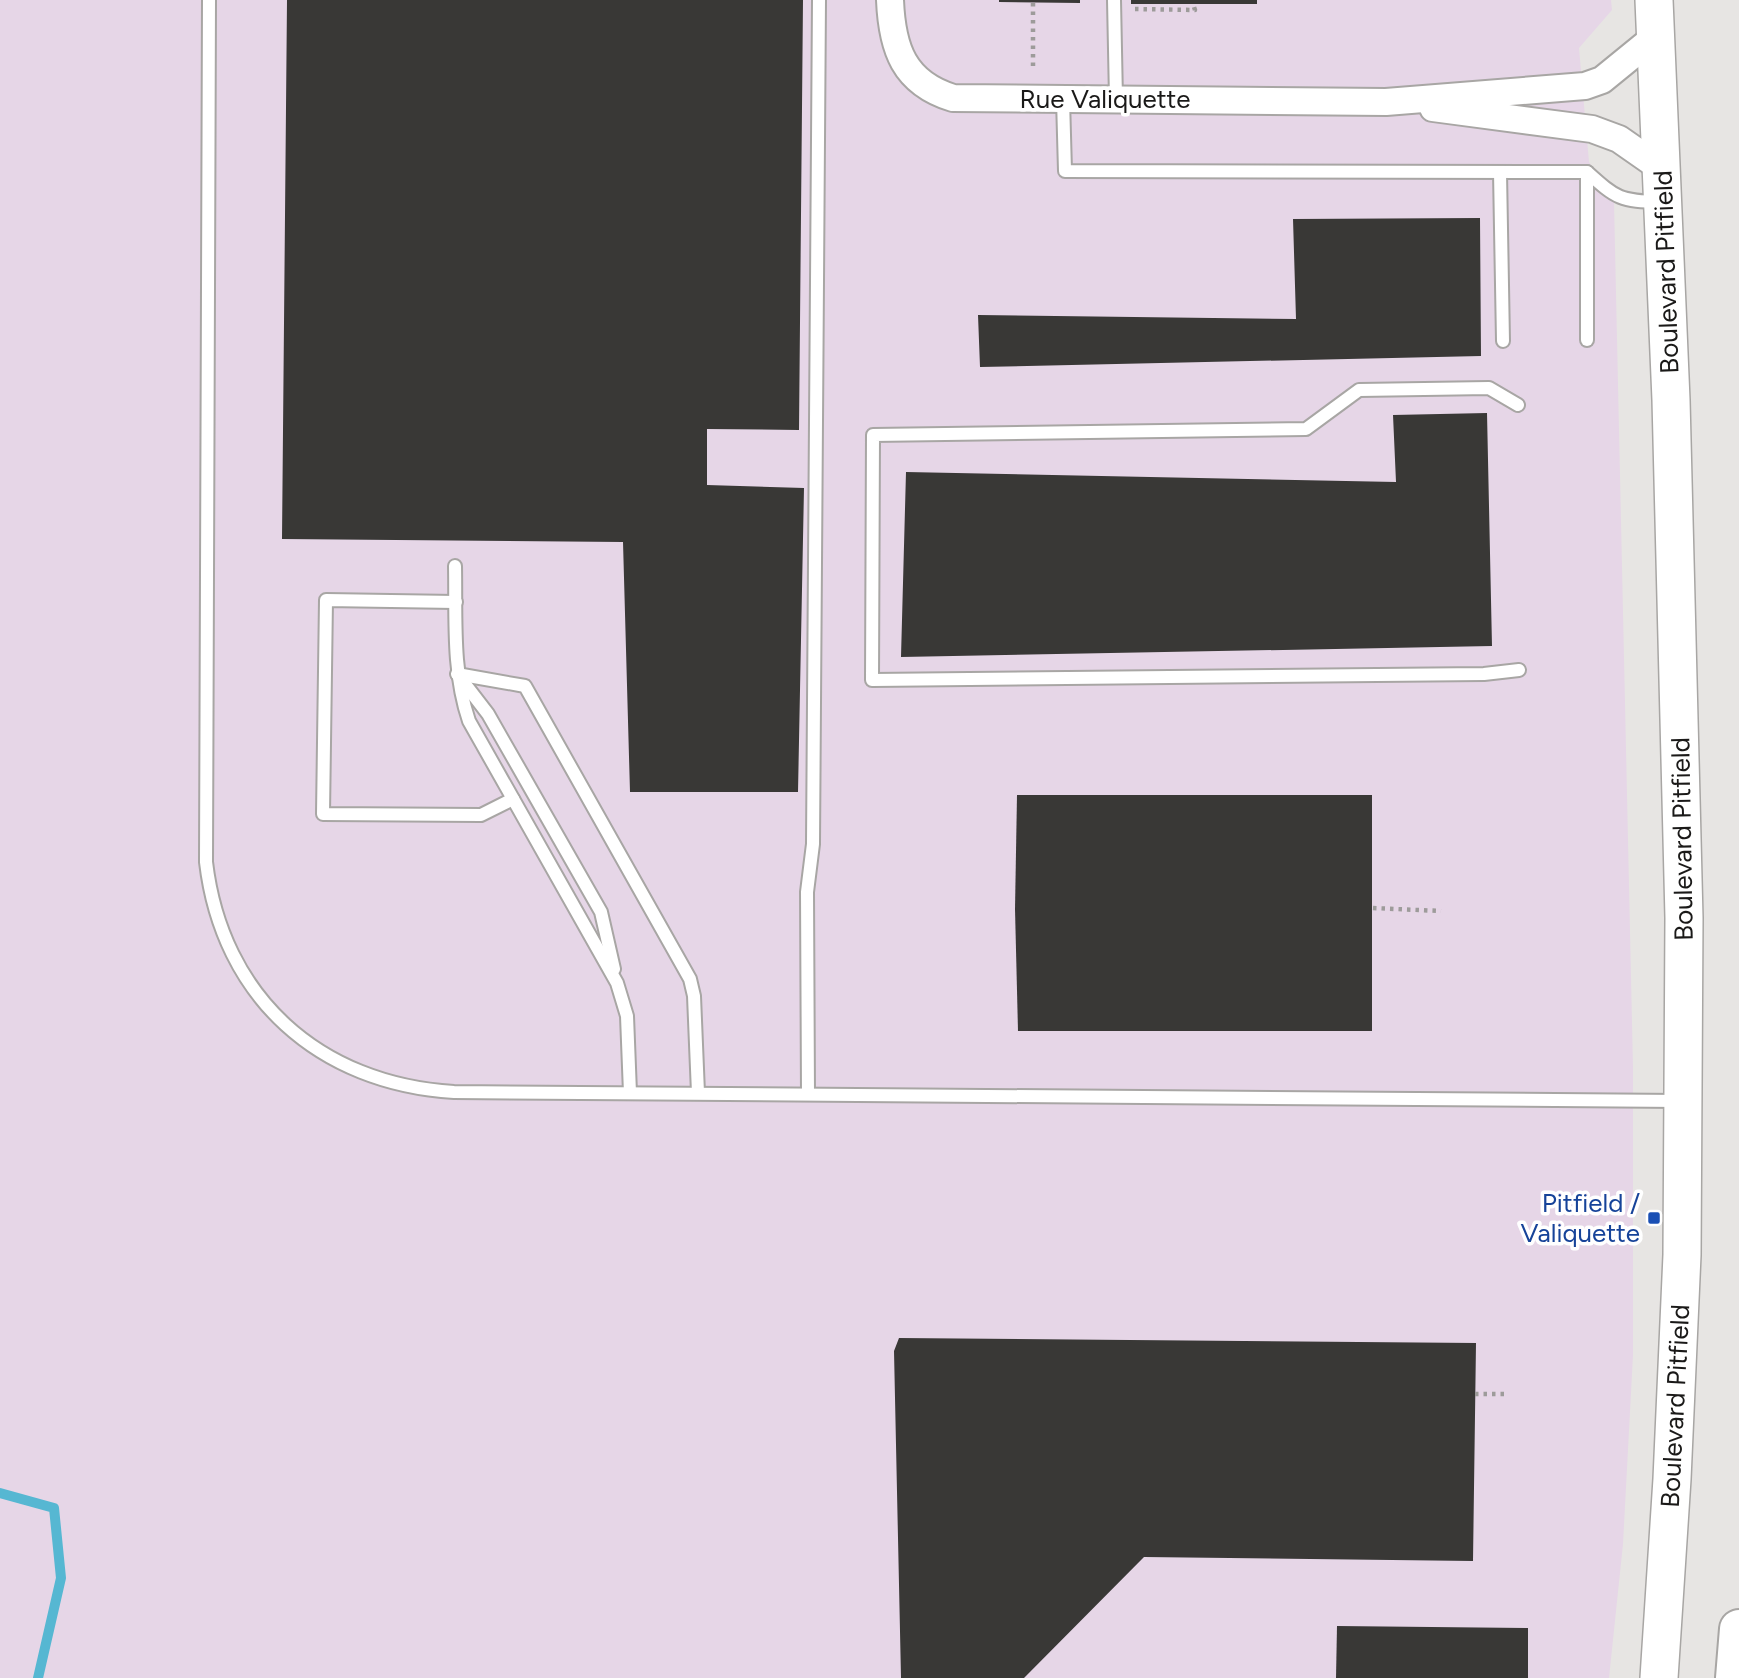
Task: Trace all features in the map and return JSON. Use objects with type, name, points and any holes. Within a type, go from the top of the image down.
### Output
[{"type":"highway","points":[[1735,1678],[1739,1629]]},
{"type":"main road","name":"Boulevard Pitfield","points":[[1655,18],[1680,682],[1684,918],[1682,1268],[1659,1678]]},
{"type":"street","name":"Rue Valiquette","points":[[890,0],[894,41],[903,62],[916,79],[935,93],[953,99],[1494,105],[1619,138],[1663,186]]},
{"type":"street","name":"Rue Valiquette","points":[[1494,105],[1594,84],[1617,69],[1655,18]]},
{"type":"lane","points":[[209,0],[205,836],[209,884],[228,946],[250,984],[294,1032],[329,1057],[369,1076],[389,1083],[432,1090],[1682,1101]]},
{"type":"lane","points":[[808,1094],[807,892],[813,830],[819,0]]},
{"type":"lane","points":[[1114,0],[1116,99]]},
{"type":"lane","points":[[1063,99],[1065,171],[1587,172],[1613,196],[1630,201],[1663,186]]},
{"type":"lane","points":[[1500,172],[1503,341]]},
{"type":"lane","points":[[1587,172],[1587,340]]},
{"type":"lane","points":[[1518,405],[1489,388],[1359,390],[1306,429],[873,435],[872,680],[1484,674],[1519,670]]},
{"type":"lane","points":[[455,566],[457,674],[469,721],[617,983]]},
{"type":"lane","points":[[456,602],[326,600],[323,814],[481,816],[513,799]]},
{"type":"lane","points":[[457,674],[488,714],[601,912],[627,1016],[630,1093]]},
{"type":"lane","points":[[457,674],[525,686],[690,979],[694,996],[698,1094]]},
{"type":"path","points":[[1032,3],[1033,66]]},
{"type":"path","points":[[1132,9],[1195,10],[1193,4]]},
{"type":"path","points":[[1373,908],[1441,911]]},
{"type":"path","points":[[1475,1394],[1505,1394]]},
{"type":"shaded area","points":[[0,0],[1611,0],[1612,10],[1579,48],[1589,162],[1614,202],[1633,1068],[1633,1355],[1623,1544],[1609,1678],[0,1678]]},
{"type":"building","points":[[287,0],[803,0],[799,430],[707,429],[707,485],[804,488],[798,792],[630,792],[623,542],[282,539]]},
{"type":"building","points":[[1080,0],[1080,3],[999,2]]},
{"type":"building","points":[[1131,0],[1257,0],[1257,4],[1131,4]]},
{"type":"building","points":[[1480,218],[1481,356],[980,367],[978,315],[1296,319],[1293,219]]},
{"type":"building","points":[[1487,413],[1492,646],[901,657],[906,472],[1396,482],[1393,415]]},
{"type":"building","points":[[1017,795],[1372,795],[1372,1031],[1018,1031],[1015,909]]},
{"type":"building","points":[[899,1338],[1476,1343],[1473,1561],[1144,1557],[1024,1678],[901,1678],[894,1351]]},
{"type":"building","points":[[1337,1626],[1528,1628],[1528,1678],[1336,1678]]},
{"type":"waterway","points":[[0,1493],[54,1508],[61,1578],[38,1678]]},
{"type":"place","name":"Pitfield / Valiquette","points":[[1654,1218]]}]
